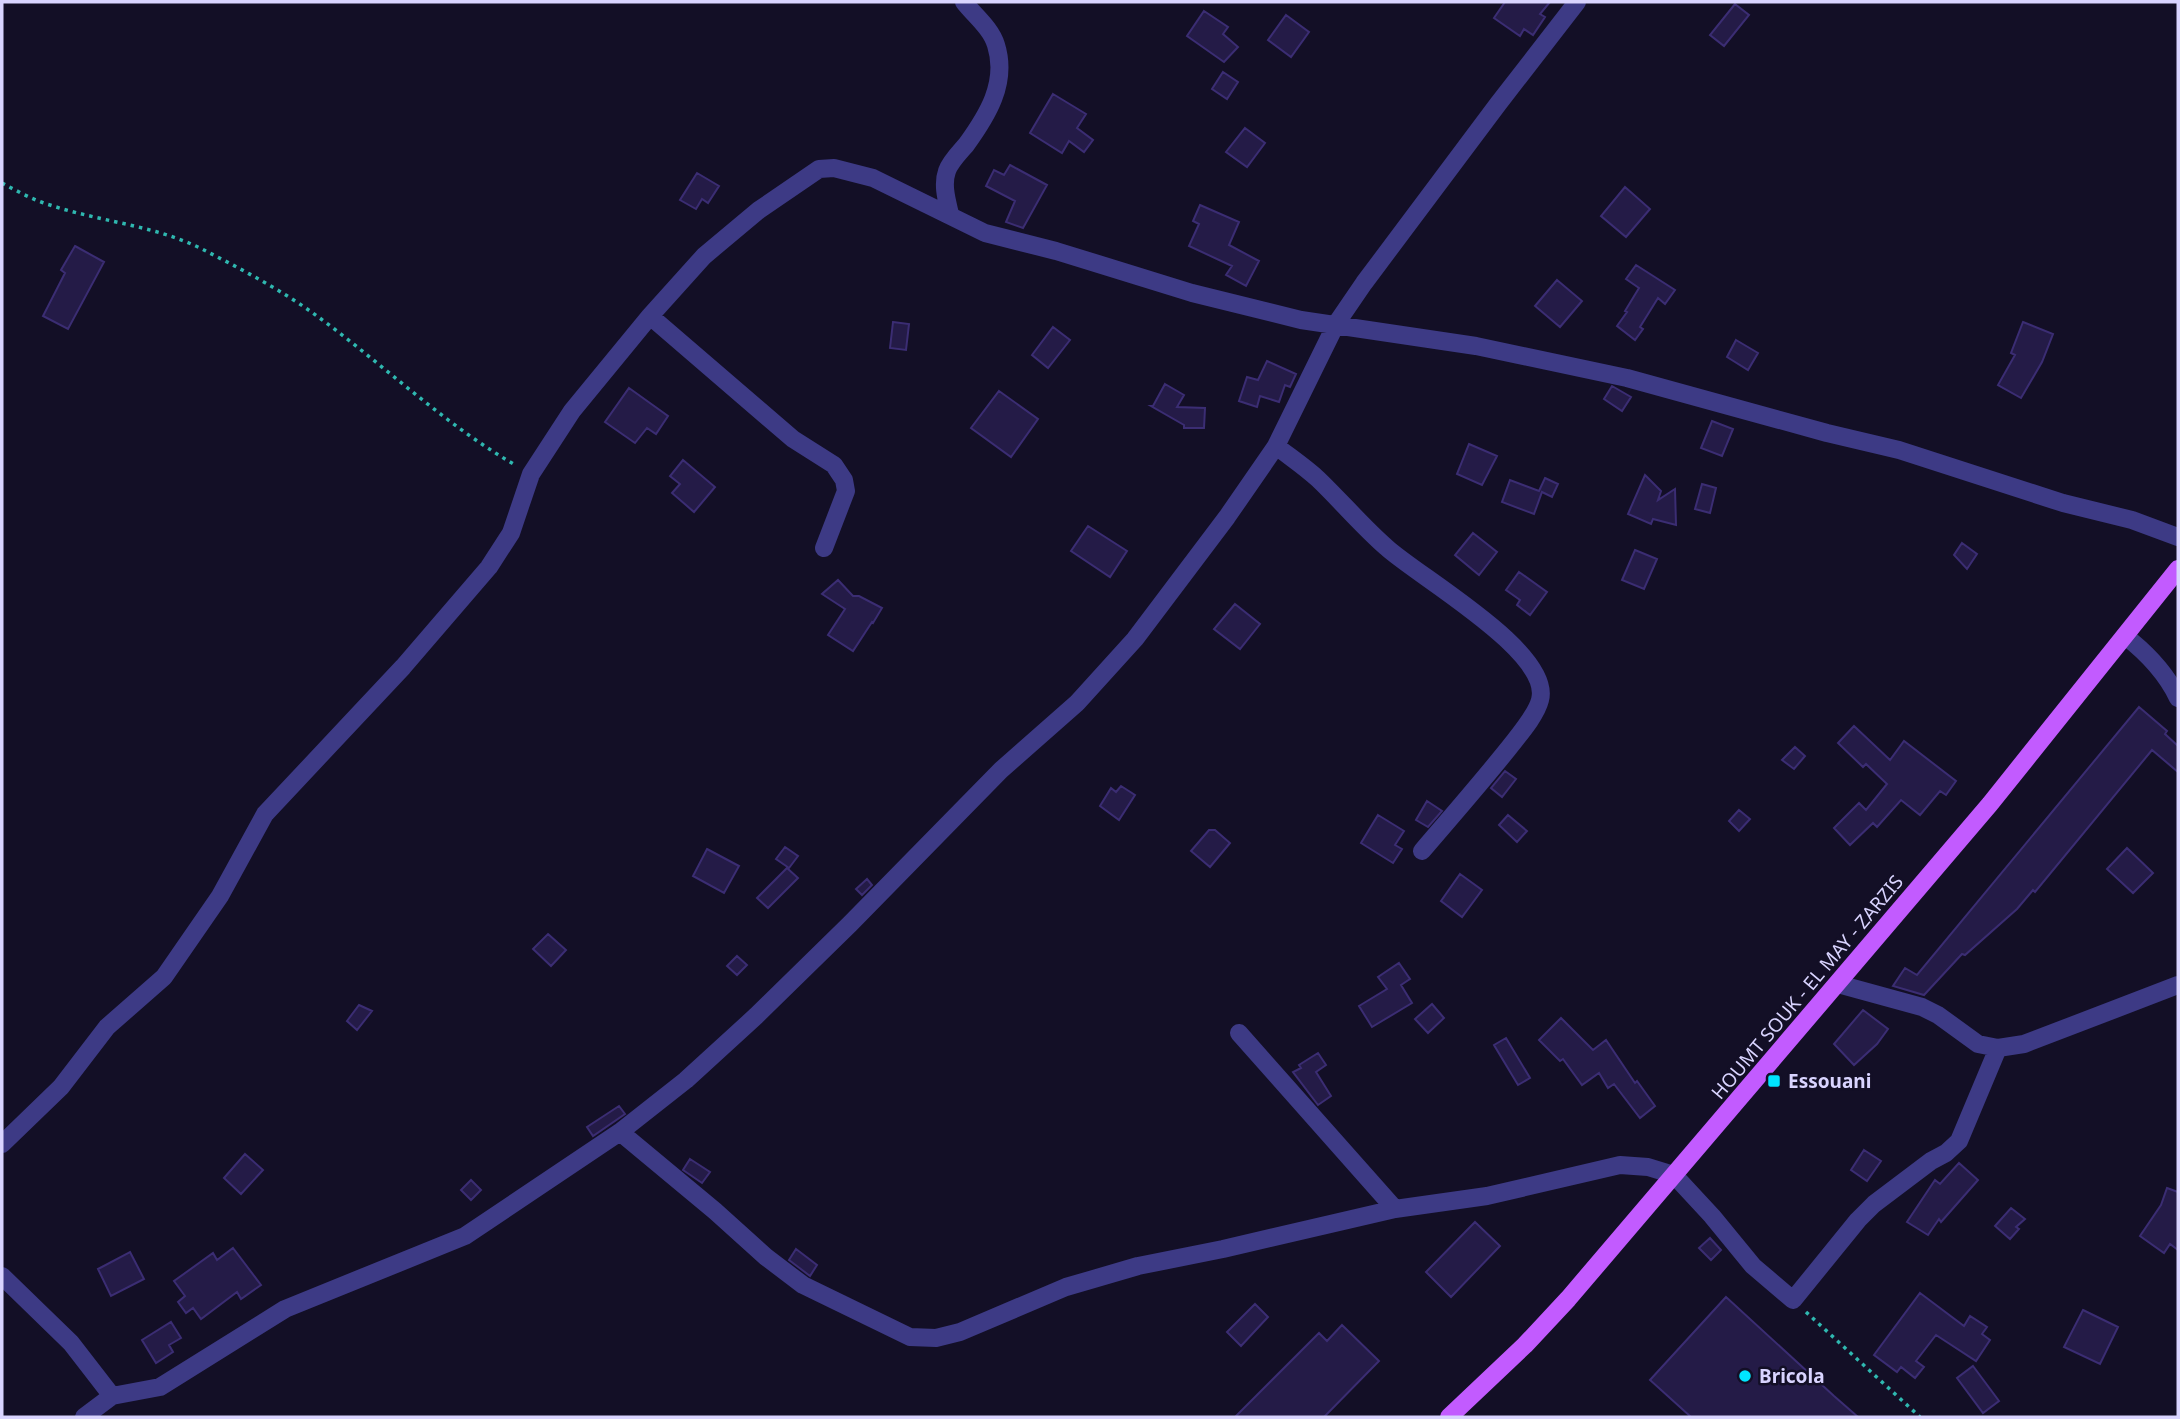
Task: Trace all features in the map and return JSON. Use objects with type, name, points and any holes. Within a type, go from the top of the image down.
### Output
[{"type":"main road","name":"HOUMT SOUK - EL MAY - ZARZIS","points":[[1449,1417],[1525,1345],[1568,1299],[1990,804],[2178,569]]},
{"type":"street","points":[[950,214],[945,181],[947,169],[989,112],[999,78],[996,45],[991,34],[964,2]]},
{"type":"street","points":[[85,1417],[112,1396],[160,1387],[285,1309],[465,1236],[620,1132],[686,1080],[756,1016],[1001,771],[1077,703],[1135,639],[1227,517],[1276,446],[1336,324],[1364,283],[1577,2]]},
{"type":"street","points":[[2,1144],[61,1087],[107,1027],[164,976],[220,896],[265,814],[402,667],[489,566],[511,533],[531,474],[572,411],[650,316],[704,256],[759,210],[819,169],[834,168],[873,178],[985,233],[1056,251],[1192,293],[1301,320],[1476,346],[1627,378],[1899,450],[2063,503],[2132,520],[2178,537]]},
{"type":"street","points":[[650,316],[793,439],[834,465],[844,480],[846,491],[824,548]]},
{"type":"street","points":[[1276,446],[1317,478],[1387,548],[1441,590],[1478,614],[1506,638],[1527,661],[1538,681],[1541,699],[1527,724],[1423,851]]},
{"type":"street","points":[[2125,636],[2140,647],[2161,671],[2178,698]]},
{"type":"street","points":[[1838,984],[1922,1007],[1938,1015],[1978,1044],[1997,1048],[2024,1044],[2178,985]]},
{"type":"street","points":[[1239,1033],[1395,1209]]},
{"type":"street","points":[[620,1132],[766,1257],[803,1285],[910,1337],[936,1338],[960,1332],[1066,1287],[1138,1266],[1395,1209],[1487,1196],[1620,1165],[1648,1167],[1674,1175],[1753,1266],[1793,1300],[1874,1204],[1959,1141],[1997,1048]]},
{"type":"street","points":[[2,1276],[71,1343],[112,1396]]},
{"type":"path","points":[[2,183],[53,206],[172,236],[223,261],[316,315],[495,454],[531,474]]},
{"type":"path","points":[[1793,1300],[1920,1417]]},
{"type":"building","points":[[1505,2],[1550,2],[1540,14],[1545,17],[1533,35],[1524,29],[1520,36],[1494,18]]},
{"type":"building","points":[[1735,4],[1749,15],[1724,46],[1710,35]]},
{"type":"building","points":[[1204,11],[1228,27],[1223,34],[1238,47],[1224,62],[1187,36]]},
{"type":"building","points":[[1286,15],[1309,32],[1291,57],[1268,40]]},
{"type":"building","points":[[1223,72],[1238,82],[1227,99],[1212,89]]},
{"type":"building","points":[[1053,94],[1086,114],[1077,128],[1093,140],[1084,152],[1069,141],[1062,153],[1030,133]]},
{"type":"building","points":[[1245,128],[1265,143],[1247,167],[1226,152]]},
{"type":"building","points":[[1010,165],[1047,185],[1023,228],[1006,222],[1015,201],[986,186],[994,170],[1004,175]]},
{"type":"building","points":[[697,173],[719,186],[708,203],[702,199],[696,209],[680,200]]},
{"type":"building","points":[[1625,187],[1650,209],[1626,237],[1601,216]]},
{"type":"building","points":[[1200,205],[1239,222],[1229,245],[1259,261],[1246,286],[1226,275],[1232,266],[1189,246],[1199,224],[1193,221]]},
{"type":"building","points":[[75,246],[104,262],[68,329],[43,316],[65,273],[61,270]]},
{"type":"building","points":[[1636,265],[1675,290],[1665,304],[1658,298],[1635,340],[1617,326],[1639,288],[1626,279]]},
{"type":"building","points":[[1557,280],[1582,301],[1560,327],[1535,306]]},
{"type":"building","points":[[893,322],[909,324],[906,350],[890,348]]},
{"type":"building","points":[[2023,322],[2053,334],[2042,362],[2021,398],[1998,385],[2015,355],[2011,353]]},
{"type":"building","points":[[1053,327],[1070,340],[1048,368],[1032,355]]},
{"type":"building","points":[[1736,340],[1758,353],[1748,370],[1727,357]]},
{"type":"building","points":[[1267,361],[1296,374],[1290,387],[1285,385],[1279,402],[1260,396],[1257,407],[1239,401],[1247,377],[1258,380]]},
{"type":"building","points":[[1165,384],[1184,395],[1177,407],[1205,408],[1204,428],[1184,428],[1184,425],[1151,406]]},
{"type":"building","points":[[1612,386],[1631,397],[1622,411],[1604,399]]},
{"type":"building","points":[[629,388],[668,416],[656,434],[647,428],[635,443],[605,422]]},
{"type":"building","points":[[999,391],[1038,419],[1011,457],[971,428]]},
{"type":"building","points":[[1712,421],[1733,429],[1722,456],[1701,448]]},
{"type":"building","points":[[1469,444],[1497,456],[1482,485],[1457,474]]},
{"type":"building","points":[[683,460],[715,487],[694,512],[672,493],[680,484],[670,476]]},
{"type":"building","points":[[1645,475],[1661,491],[1658,500],[1675,489],[1676,525],[1653,519],[1651,524],[1628,514]]},
{"type":"building","points":[[1545,478],[1558,484],[1552,497],[1542,492],[1534,514],[1502,502],[1510,480],[1539,491]]},
{"type":"building","points":[[1702,484],[1716,488],[1710,513],[1695,509]]},
{"type":"building","points":[[1088,526],[1127,551],[1110,577],[1071,551]]},
{"type":"building","points":[[1473,533],[1497,552],[1479,575],[1455,555]]},
{"type":"building","points":[[1962,543],[1977,554],[1967,569],[1954,555]]},
{"type":"building","points":[[1635,550],[1657,559],[1644,589],[1622,580]]},
{"type":"building","points":[[1519,572],[1547,592],[1530,615],[1517,605],[1520,600],[1506,590]]},
{"type":"building","points":[[838,580],[853,596],[859,596],[882,608],[853,651],[828,635],[845,609],[822,594]]},
{"type":"building","points":[[1235,604],[1260,624],[1240,649],[1214,629]]},
{"type":"building","points":[[2139,707],[2167,731],[2165,734],[2178,746],[2178,772],[2152,750],[2035,892],[2033,890],[2017,909],[1965,955],[1962,954],[1924,995],[1893,986],[1905,968],[1917,975]]},
{"type":"building","points":[[1854,726],[1890,760],[1904,741],[1956,781],[1946,795],[1940,791],[1920,815],[1901,800],[1877,827],[1873,823],[1850,845],[1834,828],[1859,803],[1866,810],[1887,784],[1866,764],[1863,767],[1838,743]]},
{"type":"building","points":[[1795,747],[1805,756],[1794,769],[1782,760]]},
{"type":"building","points":[[1505,771],[1516,779],[1502,797],[1491,788]]},
{"type":"building","points":[[1121,786],[1135,795],[1119,820],[1100,806],[1111,788],[1116,792]]},
{"type":"building","points":[[1427,801],[1442,811],[1428,827],[1416,820]]},
{"type":"building","points":[[1739,810],[1750,819],[1739,831],[1729,821]]},
{"type":"building","points":[[1378,815],[1404,831],[1395,845],[1402,849],[1393,863],[1361,843]]},
{"type":"building","points":[[1508,815],[1527,831],[1517,842],[1499,825]]},
{"type":"building","points":[[1209,830],[1215,830],[1230,843],[1210,867],[1191,851]]},
{"type":"building","points":[[785,847],[798,856],[789,868],[776,859]]},
{"type":"building","points":[[2127,848],[2153,873],[2133,893],[2107,869]]},
{"type":"building","points":[[707,849],[739,866],[724,893],[693,876]]},
{"type":"building","points":[[787,868],[798,878],[768,908],[757,898]]},
{"type":"building","points":[[1460,874],[1482,890],[1462,917],[1441,901]]},
{"type":"building","points":[[867,879],[872,885],[862,895],[856,889]]},
{"type":"building","points":[[548,934],[566,950],[551,966],[533,949]]},
{"type":"building","points":[[737,956],[747,965],[737,975],[727,966]]},
{"type":"building","points":[[1399,963],[1410,979],[1401,985],[1412,1003],[1372,1027],[1359,1006],[1387,989],[1378,977]]},
{"type":"building","points":[[1432,1004],[1444,1018],[1428,1033],[1415,1019]]},
{"type":"building","points":[[359,1005],[372,1011],[357,1030],[347,1021]]},
{"type":"building","points":[[1863,1010],[1888,1029],[1877,1044],[1854,1065],[1834,1044]]},
{"type":"building","points":[[1561,1018],[1593,1050],[1606,1040],[1635,1083],[1637,1081],[1655,1106],[1640,1118],[1614,1084],[1608,1088],[1599,1073],[1582,1085],[1563,1059],[1560,1061],[1539,1040]]},
{"type":"building","points":[[1506,1038],[1530,1078],[1518,1085],[1494,1045]]},
{"type":"building","points":[[1318,1053],[1326,1065],[1316,1072],[1331,1096],[1318,1105],[1293,1072]]},
{"type":"building","points":[[619,1106],[625,1114],[593,1136],[587,1127]]},
{"type":"building","points":[[1864,1150],[1881,1161],[1867,1181],[1851,1170]]},
{"type":"building","points":[[245,1154],[263,1170],[241,1194],[224,1178]]},
{"type":"building","points":[[690,1159],[710,1172],[702,1183],[683,1170]]},
{"type":"building","points":[[1959,1163],[1978,1180],[1941,1222],[1939,1219],[1928,1235],[1907,1222],[1935,1180],[1940,1184]]},
{"type":"building","points":[[471,1180],[481,1190],[471,1200],[461,1190]]},
{"type":"building","points":[[2167,1188],[2178,1192],[2178,1250],[2170,1244],[2164,1253],[2140,1236],[2161,1205]]},
{"type":"building","points":[[2011,1208],[2025,1219],[2016,1227],[2019,1229],[2010,1239],[1995,1226]]},
{"type":"building","points":[[1475,1222],[1500,1246],[1451,1297],[1426,1272]]},
{"type":"building","points":[[1710,1238],[1721,1250],[1711,1260],[1699,1248]]},
{"type":"building","points":[[233,1248],[261,1285],[241,1299],[237,1292],[201,1319],[193,1308],[186,1313],[178,1302],[185,1296],[174,1281],[213,1253],[217,1260]]},
{"type":"building","points":[[796,1249],[817,1265],[810,1276],[789,1260]]},
{"type":"building","points":[[130,1252],[144,1279],[111,1296],[98,1269]]},
{"type":"building","points":[[1920,1293],[1964,1326],[1970,1316],[1987,1327],[1982,1334],[1990,1340],[1976,1361],[1936,1335],[1916,1361],[1924,1367],[1915,1378],[1901,1367],[1897,1372],[1874,1355]]},
{"type":"building","points":[[1726,1297],[1858,1417],[1691,1417],[1650,1380]]},
{"type":"building","points":[[1255,1304],[1268,1317],[1241,1346],[1227,1332]]},
{"type":"building","points":[[2083,1310],[2118,1327],[2100,1364],[2064,1347]]},
{"type":"building","points":[[171,1322],[181,1338],[169,1345],[173,1352],[156,1363],[142,1340]]},
{"type":"building","points":[[1342,1325],[1379,1361],[1324,1417],[1235,1417],[1319,1333],[1327,1341]]},
{"type":"building","points":[[1973,1366],[1999,1401],[1983,1413],[1957,1378]]},
{"type":"place","name":"Essouani","points":[[1774,1081]]},
{"type":"place","name":"Bricola","points":[[1745,1376]]}]
